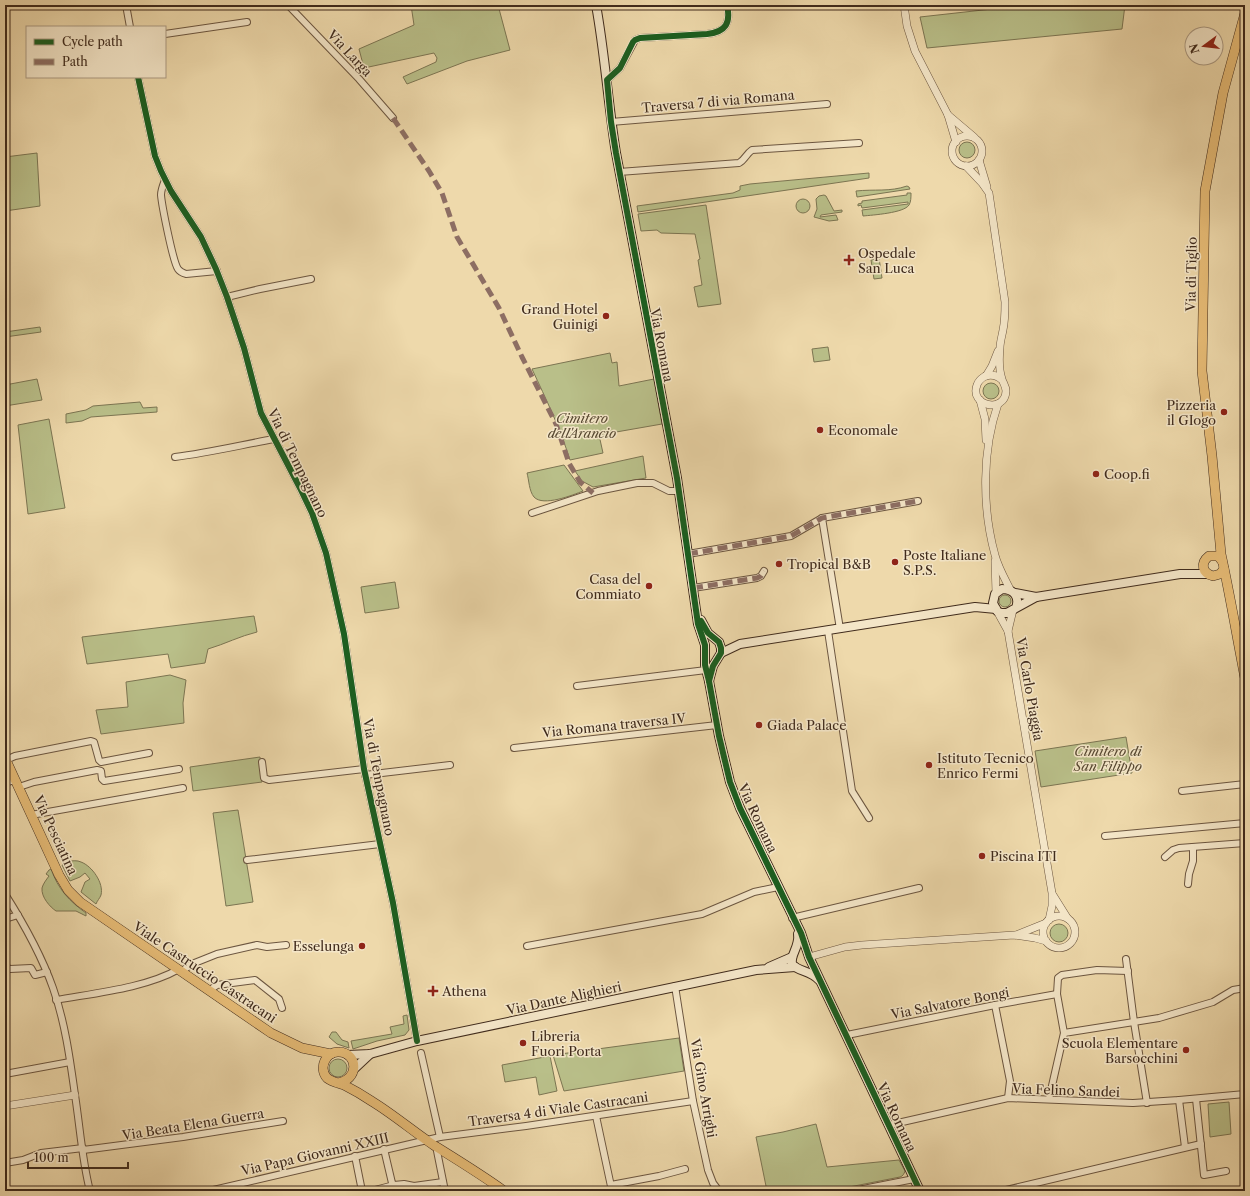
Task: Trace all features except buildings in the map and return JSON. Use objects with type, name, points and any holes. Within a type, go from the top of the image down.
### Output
[{"type":"main road","name":"Via Romana","points":[[596,5],[602,36],[611,122],[619,172],[679,491],[700,631],[705,648],[706,670],[726,770],[732,789],[920,1191]]},
{"type":"main road","name":"Via di Tiglio","points":[[1245,13],[1223,93],[1205,191],[1202,371],[1223,565],[1230,593],[1245,678]]},
{"type":"main road","points":[[1212,556],[1220,540]]},
{"type":"main road","points":[[740,644],[714,657],[709,656],[705,648],[711,641],[740,644],[975,607],[996,610],[1004,614],[1036,597],[1180,574],[1197,568],[1207,558],[1212,556],[1218,556],[1223,565],[1220,574],[1180,574]]},
{"type":"main road","points":[[1204,562],[1203,568],[1226,587],[1230,593]]},
{"type":"main road","points":[[975,607],[1005,589],[1036,597]]},
{"type":"main road","points":[[1013,592],[1017,601],[1014,609]]},
{"type":"main road","points":[[995,595],[993,605],[996,610]]},
{"type":"main road","name":"Via Romana","points":[[698,614],[706,630],[718,641],[721,648],[713,666],[709,681]]},
{"type":"main road","name":"Via Pesciatina","points":[[5,759],[64,884],[73,896],[96,913]]},
{"type":"main road","name":"Viale Castruccio Castracani","points":[[96,913],[271,1033],[302,1048],[323,1065],[325,1075],[332,1081],[373,1102],[504,1191]]},
{"type":"main road","name":"Via Romana","points":[[797,929],[799,941],[793,955],[792,962],[798,968],[813,974],[824,986]]},
{"type":"main road","points":[[793,955],[799,951],[803,951],[809,956],[810,961],[808,966],[798,968]]},
{"type":"main road","name":"Via Dante Alighieri","points":[[763,969],[793,955]]},
{"type":"main road","name":"Via Dante Alighieri","points":[[348,1055],[370,1054],[418,1041],[675,986],[763,969],[798,968]]},
{"type":"main road","name":"Viale Castruccio Castracani","points":[[302,1048],[331,1054],[338,1052],[348,1055],[351,1059],[352,1073],[373,1102]]},
{"type":"main road","points":[[323,1065],[327,1057],[331,1054]]},
{"type":"main road","name":"Via Dante Alighieri","points":[[352,1073],[370,1054]]},
{"type":"main road","points":[[337,1083],[346,1081],[352,1073]]},
{"type":"street","points":[[126,5],[130,26]]},
{"type":"street","name":"Via Larga","points":[[288,5],[359,78],[393,118]]},
{"type":"street","points":[[607,80],[620,68],[635,40],[640,38],[717,33],[724,28],[728,22],[728,5]]},
{"type":"street","points":[[904,5],[907,26],[915,51],[948,115],[956,142]]},
{"type":"street","points":[[166,34],[247,22]]},
{"type":"street","name":"Via di Tempagnano","points":[[138,78],[155,156],[165,180],[201,237],[217,271],[244,348],[261,413],[312,513],[328,559],[344,634],[364,772],[393,903],[418,1041]]},
{"type":"street","name":"Traversa 7 di via Romana","points":[[611,122],[827,104]]},
{"type":"street","points":[[948,115],[976,138],[982,148],[982,153],[979,160],[972,165],[966,166]]},
{"type":"street","points":[[976,138],[965,136],[956,142],[952,149],[954,158],[959,163],[966,166],[988,190]]},
{"type":"street","points":[[619,172],[739,163],[743,161],[747,153],[752,150],[859,143]]},
{"type":"street","points":[[979,160],[991,201],[1005,298],[1004,320],[1000,347],[1002,380],[1005,385],[1006,392],[1003,399],[998,404],[994,415],[987,452]]},
{"type":"street","points":[[165,180],[162,188],[162,204],[177,269],[186,274],[217,271]]},
{"type":"street","points":[[227,297],[311,279]]},
{"type":"street","points":[[995,595],[995,555],[985,498],[987,452],[985,419],[980,400],[976,392],[976,386],[980,380],[986,376],[1000,347]]},
{"type":"street","points":[[986,376],[995,376],[1002,380]]},
{"type":"street","points":[[980,400],[988,405],[998,404]]},
{"type":"street","points":[[175,457],[274,439]]},
{"type":"street","points":[[532,513],[598,491],[637,483],[653,483],[669,491],[679,491]]},
{"type":"street","points":[[688,554],[791,536],[822,518],[918,501]]},
{"type":"street","points":[[822,518],[840,629]]},
{"type":"street","points":[[995,555],[1002,573],[1013,592]]},
{"type":"street","points":[[693,588],[757,578],[764,571]]},
{"type":"street","points":[[1008,631],[1014,609]]},
{"type":"street","points":[[996,610],[1008,631]]},
{"type":"street","points":[[828,631],[852,791],[869,818]]},
{"type":"street","name":"Via Carlo Piaggia","points":[[1008,631],[1052,893],[1052,906],[1048,921]]},
{"type":"street","points":[[577,686],[706,670]]},
{"type":"street","name":"Via Romana traversa IV","points":[[514,748],[717,725]]},
{"type":"street","points":[[5,759],[90,741],[94,742],[98,760],[101,762],[149,753]]},
{"type":"street","points":[[262,762],[264,778],[269,780],[450,765]]},
{"type":"street","points":[[5,783],[17,784],[34,782],[97,770],[101,771],[102,779],[104,781],[179,769]]},
{"type":"street","points":[[1182,791],[1245,784]]},
{"type":"street","points":[[32,815],[183,788]]},
{"type":"street","points":[[1105,836],[1245,823]]},
{"type":"street","points":[[1165,857],[1179,848],[1245,843]]},
{"type":"street","points":[[247,860],[380,844]]},
{"type":"street","points":[[1188,884],[1193,861],[1193,847]]},
{"type":"street","points":[[527,946],[702,914],[754,892],[778,888]]},
{"type":"street","points":[[792,918],[919,888]]},
{"type":"street","name":"Via Carlo Piaggia","points":[[1052,893],[1068,919]]},
{"type":"street","points":[[5,894],[35,944],[47,972],[56,1000],[64,1029],[76,1095],[90,1191]]},
{"type":"street","points":[[5,919],[18,915]]},
{"type":"street","points":[[809,956],[845,947],[862,945],[1014,935],[1046,941],[1057,948],[1070,945],[1075,933],[1074,925],[1068,919],[1058,916],[1014,935]]},
{"type":"street","points":[[1046,941],[1043,932],[1048,921]]},
{"type":"street","points":[[56,1000],[132,986],[166,976],[217,954],[257,945],[267,947],[286,945]]},
{"type":"street","points":[[1126,959],[1147,1103]]},
{"type":"street","points":[[5,960],[7,968],[10,969],[31,968],[35,975],[47,972]]},
{"type":"street","points":[[1049,1099],[1064,1033],[1057,994],[1058,978],[1062,975],[1097,970],[1128,971]]},
{"type":"street","points":[[210,990],[217,986],[255,980],[279,999],[282,1008]]},
{"type":"street","name":"Via Gino Arrighi","points":[[675,986],[693,1101],[708,1170],[713,1183],[719,1191]]},
{"type":"street","points":[[1064,1033],[1159,1018],[1213,1002],[1233,990],[1245,988]]},
{"type":"street","name":"Via Salvatore Bongi","points":[[847,1035],[1057,994]]},
{"type":"street","points":[[995,1005],[1010,1081],[1008,1098]]},
{"type":"street","points":[[421,1053],[440,1136]]},
{"type":"street","points":[[5,1074],[70,1062]]},
{"type":"street","name":"Via Felino Sandei","points":[[888,1125],[1008,1098],[1147,1103],[1245,1094]]},
{"type":"street","points":[[5,1106],[76,1095]]},
{"type":"street","points":[[1196,1099],[1204,1175],[1226,1171]]},
{"type":"street","points":[[1179,1100],[1185,1147]]},
{"type":"street","name":"Traversa 4 di Viale Castracani","points":[[426,1139],[526,1126],[693,1101]]},
{"type":"street","points":[[596,1116],[612,1188],[685,1170]]},
{"type":"street","name":"Via Beata Elena Guerra","points":[[5,1163],[22,1160],[42,1153],[182,1137],[283,1121]]},
{"type":"street","name":"Via Papa Giovanni XXIII","points":[[209,1191],[426,1139]]},
{"type":"street","points":[[1002,1191],[1200,1144]]},
{"type":"street","points":[[436,1146],[445,1191]]},
{"type":"street","points":[[384,1149],[392,1183],[394,1185]]},
{"type":"street","points":[[355,1156],[362,1191]]},
{"type":"street","points":[[853,1191],[914,1179]]},
{"type":"street","points":[[370,1191],[394,1185],[404,1184],[414,1186],[443,1182]]},
{"type":"green space","points":[[411,5],[498,5],[510,50],[467,61],[407,84],[403,77],[436,62],[437,58],[434,53],[364,68],[359,49],[414,25]]},
{"type":"green space","points":[[1028,5],[1125,5],[1122,29],[927,48],[920,17]]},
{"type":"green space","points":[[967,142],[974,147],[975,150],[970,157],[967,158],[960,153],[959,150],[964,143]]},
{"type":"green space","points":[[37,153],[40,206],[5,211],[5,157]]},
{"type":"green space","points":[[869,173],[869,178],[638,212],[637,206],[733,193],[740,190],[740,186],[750,184]]},
{"type":"green space","points":[[907,186],[910,189],[857,197],[856,191],[888,190]]},
{"type":"green space","points":[[907,193],[911,193],[911,201],[909,205],[906,208],[895,212],[863,216],[862,210],[908,204],[908,202],[862,208],[861,205],[858,206],[858,204],[862,203],[862,201],[907,195]]},
{"type":"green space","points":[[824,195],[834,211],[842,210],[842,212],[821,215],[820,217],[836,215],[838,220],[829,221],[814,217],[817,209],[816,199],[819,196]]},
{"type":"green space","points":[[800,199],[806,199],[810,203],[810,209],[806,213],[800,213],[796,209],[796,203]]},
{"type":"green space","points":[[706,205],[721,304],[698,307],[694,287],[702,285],[698,260],[700,259],[695,234],[661,233],[657,230],[641,231],[638,214]]},
{"type":"green space","points":[[879,258],[882,278],[874,279],[871,260]]},
{"type":"green space","points":[[40,327],[41,332],[5,337],[5,332]]},
{"type":"green space","points":[[828,347],[830,360],[814,362],[812,349]]},
{"type":"green space","name":"Cimitero dell'Arancio","points":[[610,353],[612,363],[617,362],[619,386],[654,379],[662,424],[599,435],[603,453],[570,460],[548,403],[532,369]]},
{"type":"green space","points":[[37,379],[42,400],[5,406],[5,385]]},
{"type":"green space","points":[[991,383],[998,388],[999,391],[994,398],[991,399],[984,394],[983,391],[988,384]]},
{"type":"green space","points":[[140,402],[143,408],[157,407],[157,412],[91,417],[82,421],[66,423],[66,414],[86,410],[93,406]]},
{"type":"green space","points":[[49,419],[65,508],[28,514],[18,425]]},
{"type":"green space","points":[[643,456],[646,478],[593,487],[582,481],[575,471]]},
{"type":"green space","points":[[564,465],[583,491],[551,501],[538,500],[532,495],[527,473]]},
{"type":"green space","points":[[395,582],[399,608],[365,613],[361,587]]},
{"type":"green space","points":[[1007,595],[1010,596],[1010,606],[1003,607],[1000,606],[999,599],[1000,596]]},
{"type":"green space","points":[[254,616],[257,632],[208,649],[205,663],[171,668],[168,654],[87,664],[82,637]]},
{"type":"green space","points":[[170,675],[186,680],[183,703],[184,723],[101,734],[96,710],[128,707],[126,682]]},
{"type":"green space","name":"Cimitero di San Filippo","points":[[1126,737],[1132,773],[1041,787],[1035,751]]},
{"type":"green space","points":[[260,757],[262,782],[193,791],[190,767]]},
{"type":"green space","points":[[238,810],[253,902],[226,906],[213,813]]},
{"type":"green space","points":[[68,861],[78,861],[85,864],[93,871],[99,880],[101,885],[101,895],[96,904],[81,892],[85,882],[90,879],[85,873],[70,881],[62,865]]},
{"type":"green space","points":[[51,869],[61,889],[74,904],[86,913],[86,916],[76,911],[56,911],[46,901],[42,888],[49,876],[46,874]]},
{"type":"green space","points":[[1059,924],[1065,927],[1068,933],[1065,939],[1059,942],[1053,939],[1050,933],[1053,927]]},
{"type":"green space","points":[[407,1015],[409,1030],[405,1035],[377,1041],[353,1049],[351,1041],[392,1034],[390,1027],[404,1024],[403,1016]]},
{"type":"green space","points":[[332,1032],[336,1032],[342,1040],[348,1042],[349,1048],[337,1044],[329,1037]]},
{"type":"green space","points":[[679,1038],[684,1071],[564,1091],[553,1055]]},
{"type":"green space","points":[[550,1056],[557,1091],[539,1095],[536,1077],[505,1082],[502,1065]]},
{"type":"green space","points":[[338,1059],[344,1062],[347,1068],[344,1074],[338,1077],[332,1074],[329,1068],[332,1062]]},
{"type":"green space","points":[[1229,1102],[1231,1134],[1210,1137],[1208,1104]]},
{"type":"green space","points":[[816,1124],[827,1167],[899,1160],[905,1171],[904,1174],[900,1177],[829,1191],[767,1191],[756,1137]]},
{"type":"marked path","points":[[393,118],[442,193],[457,237],[499,308],[556,424],[569,463],[580,482],[593,493]]},
{"type":"marked path","points":[[688,554],[791,536],[822,518],[918,501]]},
{"type":"marked path","points":[[693,588],[757,578],[761,576],[764,571]]},
{"type":"cycle path","points":[[727,5],[728,17],[726,26],[719,31],[707,34],[640,38],[633,42],[620,68],[607,80],[616,153],[677,478],[698,624],[705,645],[705,665],[730,782],[740,808],[801,933],[809,957],[920,1191]]},
{"type":"cycle path","points":[[138,78],[155,156],[171,191],[201,237],[216,269],[244,348],[261,413],[312,513],[326,553],[344,634],[364,769],[393,903],[417,1041]]},
{"type":"cycle path","points":[[701,621],[708,633],[719,642],[721,648],[721,653],[713,666],[709,681]]},
{"type":"place","name":"Ospedale San Luca","points":[[849,260]]},
{"type":"place","name":"Grand Hotel Guinigi","points":[[606,316]]},
{"type":"place","name":"Pizzeria il GIogo","points":[[1224,412]]},
{"type":"place","name":"Economale","points":[[820,430]]},
{"type":"place","name":"Coop.fi","points":[[1096,474]]},
{"type":"place","name":"Poste Italiane S.P.S.","points":[[895,562]]},
{"type":"place","name":"Tropical B&B","points":[[779,564]]},
{"type":"place","name":"Casa del Commiato","points":[[649,586]]},
{"type":"place","name":"Giada Palace","points":[[759,725]]},
{"type":"place","name":"Istituto Tecnico Enrico Fermi","points":[[929,765]]},
{"type":"place","name":"Piscina ITI","points":[[982,856]]},
{"type":"place","name":"Esselunga","points":[[362,946]]},
{"type":"place","name":"Athena","points":[[433,991]]},
{"type":"place","name":"Libreria Fuori Porta","points":[[523,1043]]},
{"type":"place","name":"Scuola Elementare Barsocchini","points":[[1186,1050]]}]
